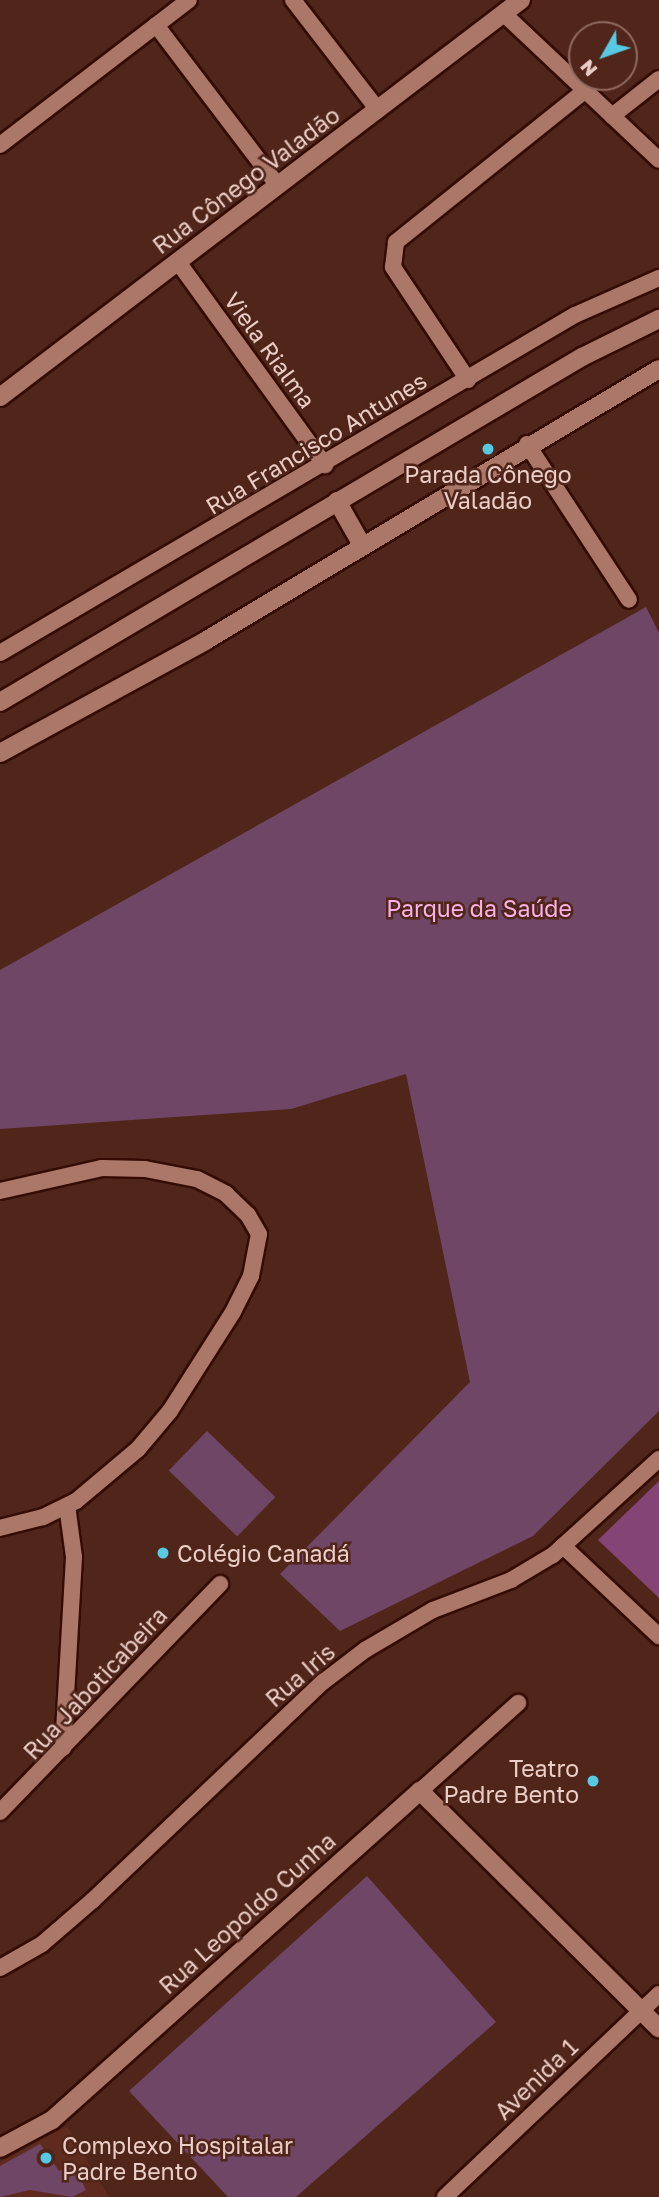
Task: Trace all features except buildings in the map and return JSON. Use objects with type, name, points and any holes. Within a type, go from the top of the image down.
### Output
[{"type":"main road","name":"Rua Cônego Valadão","points":[[0,397],[521,0]]},
{"type":"main road","points":[[0,702],[582,357],[659,319]]},
{"type":"main road","points":[[0,753],[205,640],[527,444],[659,369]]},
{"type":"main road","points":[[340,499],[365,543]]},
{"type":"main road","points":[[420,1791],[659,2028]]},
{"type":"main road","name":"Rua Leopoldo Cunha","points":[[0,2148],[52,2120],[420,1791]]},
{"type":"street","points":[[0,145],[189,0]]},
{"type":"street","points":[[293,0],[378,110]]},
{"type":"street","points":[[503,13],[568,73]]},
{"type":"street","points":[[156,25],[278,186]]},
{"type":"street","points":[[612,116],[659,79]]},
{"type":"street","points":[[468,380],[393,267],[392,255],[401,236],[585,91]]},
{"type":"street","points":[[587,91],[659,160]]},
{"type":"street","name":"Viela Rialma","points":[[178,262],[325,465]]},
{"type":"street","name":"Rua Francisco Antunes","points":[[2,647],[325,465],[575,315],[659,278]]},
{"type":"street","points":[[527,444],[629,600]]},
{"type":"street","points":[[0,1191],[102,1168],[145,1169],[197,1179],[226,1194],[248,1215],[259,1234],[251,1276],[170,1411],[138,1449],[67,1505],[43,1517],[0,1528]]},
{"type":"street","name":"Rua Iris","points":[[0,1968],[42,1944],[93,1900],[323,1682],[365,1650],[433,1610],[512,1580],[563,1546],[659,1460]]},
{"type":"street","points":[[63,1748],[74,1557],[67,1505]]},
{"type":"street","points":[[563,1546],[659,1636]]},
{"type":"street","name":"Rua Jaboticabeira","points":[[0,1812],[220,1584]]},
{"type":"street","name":"Rua Leopoldo Cunha","points":[[420,1791],[518,1703]]},
{"type":"street","name":"Avenida 1","points":[[445,2197],[659,1994]]},
{"type":"shaded area","points":[[659,1481],[659,1598],[598,1540]]},
{"type":"shaded area","name":"Complexo Hospitalar Padre Bento","points":[[67,2126],[109,2197],[0,2197],[0,2162]]},
{"type":"green space","name":"Parque da Saúde","points":[[646,607],[659,633],[659,1411],[533,1536],[340,1631],[280,1574],[470,1382],[406,1074],[291,1109],[0,1129],[0,970]]},
{"type":"green space","points":[[207,1431],[275,1497],[237,1537],[169,1471]]},
{"type":"green space","points":[[367,1876],[496,2022],[296,2197],[228,2197],[129,2091]]},
{"type":"green space","points":[[40,2144],[59,2171],[73,2164],[86,2190],[72,2197],[30,2190],[0,2197],[0,2166]]},
{"type":"place","name":"Parada Cônego Valadão","points":[[488,449]]},
{"type":"place","name":"Colégio Canadá","points":[[163,1553]]},
{"type":"place","name":"Teatro Padre Bento","points":[[593,1781]]},
{"type":"place","name":"Complexo Hospitalar Padre Bento","points":[[46,2158]]}]
